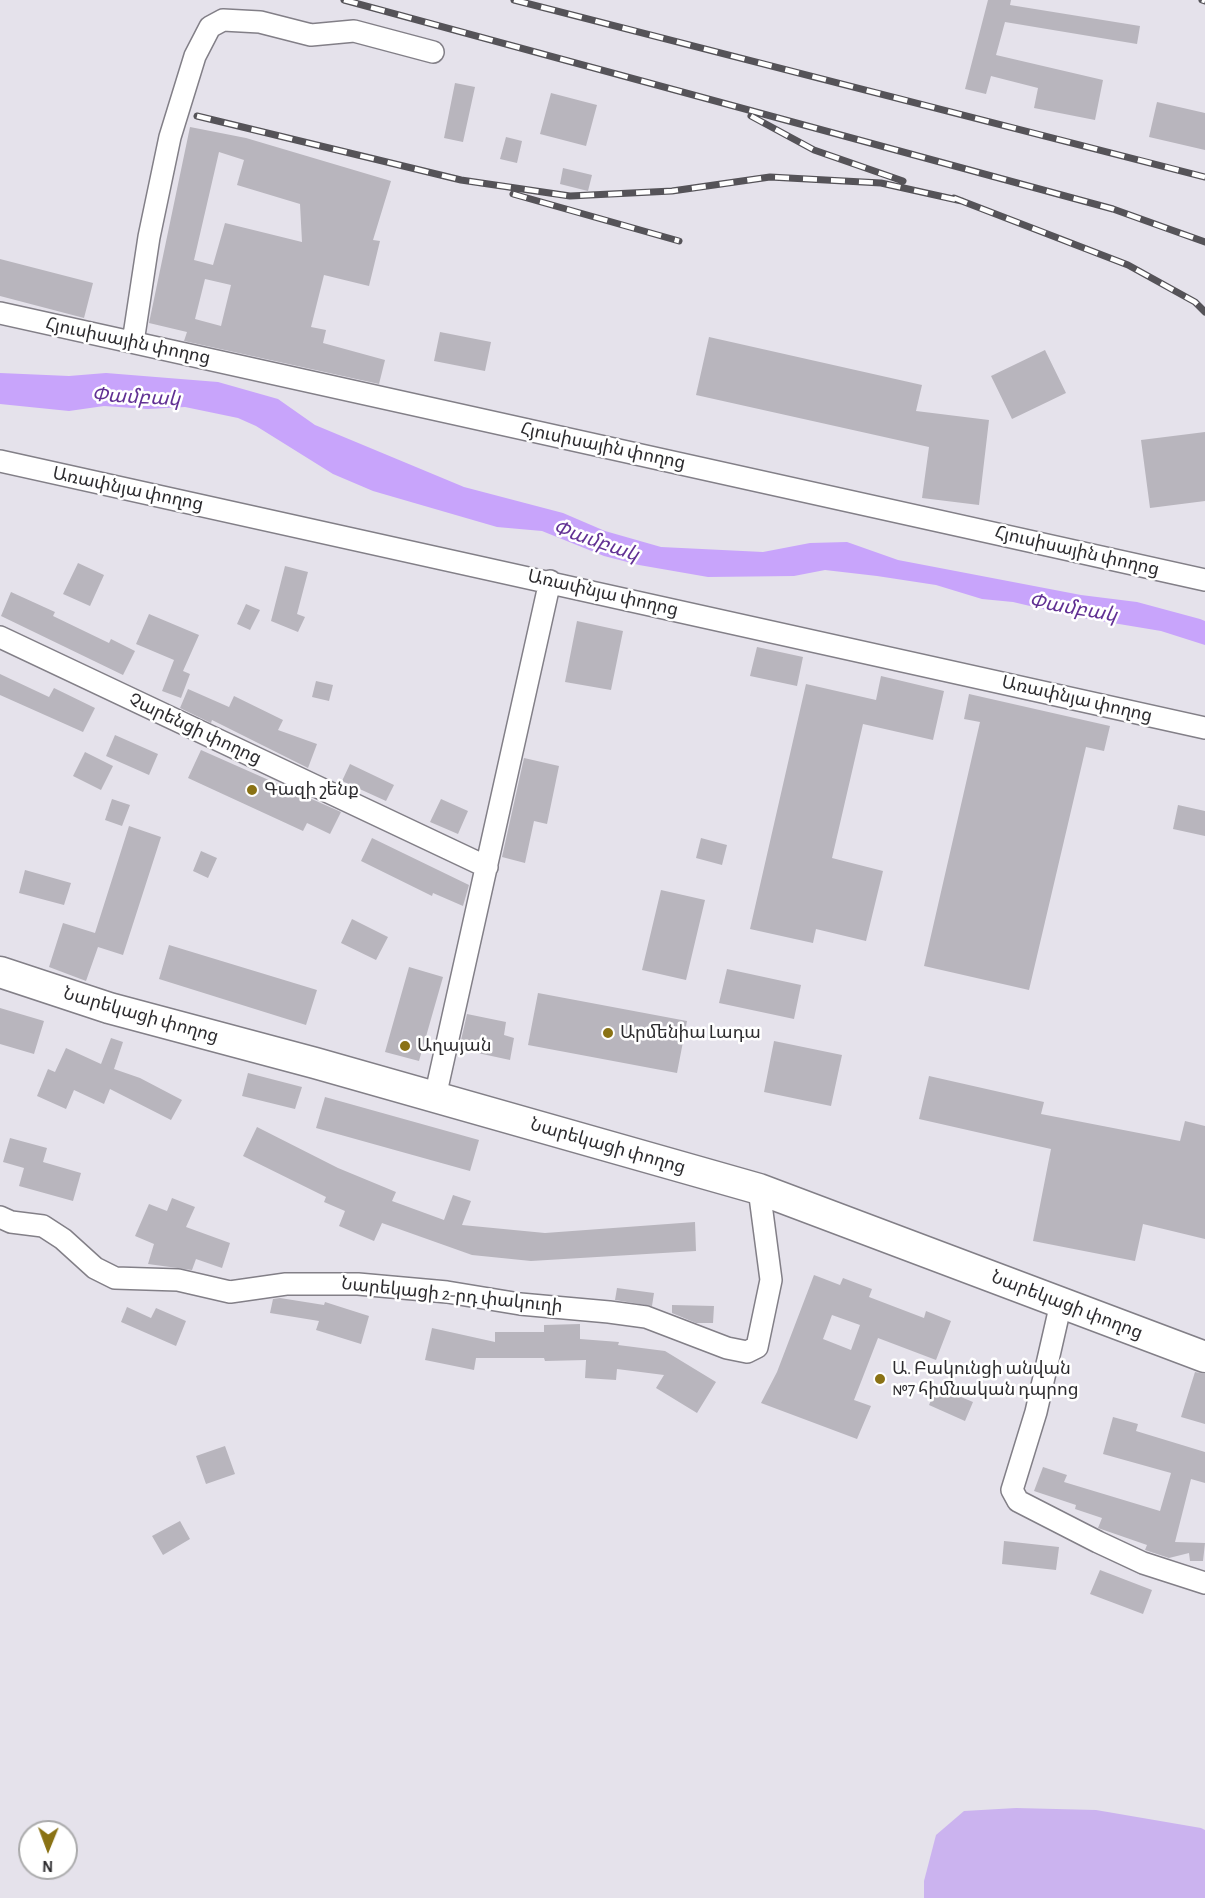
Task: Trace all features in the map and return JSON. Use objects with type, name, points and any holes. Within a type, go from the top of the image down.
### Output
[{"type":"highway","name":"Նարեկացի փողոց","points":[[0,972],[109,1008],[759,1189],[1205,1357]]},
{"type":"street","points":[[133,342],[149,237],[170,137],[195,56],[210,27],[223,20],[260,22],[310,35],[354,32],[432,52]]},
{"type":"street","name":"Հյուսիսային փողոց","points":[[0,313],[1205,580]]},
{"type":"street","name":"Առափնյա փողոց","points":[[0,461],[550,581],[1205,728]]},
{"type":"street","points":[[435,1097],[550,581]]},
{"type":"street","name":"Չարենցի փողոց","points":[[0,638],[487,867]]},
{"type":"street","name":"Նարեկացի 2-րդ փակուղի","points":[[0,1217],[11,1222],[43,1227],[63,1239],[95,1268],[115,1278],[178,1280],[230,1292],[286,1284],[318,1283],[447,1292],[520,1304],[646,1317],[727,1348],[747,1352],[757,1347],[771,1280],[759,1189]]},
{"type":"street","points":[[1061,1303],[1036,1412],[1012,1490],[1018,1501],[1098,1542],[1143,1563],[1205,1583]]},
{"type":"shaded area","points":[[1016,1808],[1096,1810],[1201,1828],[1205,1830],[1205,1898],[924,1898],[924,1881],[936,1835],[964,1811]]},
{"type":"water","name":"Փամբակ","points":[[0,373],[69,376],[106,373],[218,382],[278,399],[315,425],[464,487],[563,513],[605,531],[661,547],[763,552],[810,543],[847,542],[898,560],[1081,595],[1137,602],[1200,619],[1205,621],[1205,645],[1161,631],[1077,617],[1013,602],[982,599],[936,585],[877,576],[825,570],[794,576],[708,577],[639,565],[604,556],[542,531],[497,527],[373,491],[333,474],[256,426],[238,418],[185,407],[148,409],[104,406],[69,411],[0,404]]},
{"type":"building","points":[[988,0],[1011,0],[1010,5],[1140,26],[1137,44],[1005,22],[996,55],[1103,80],[1095,120],[1034,108],[1038,88],[991,76],[986,94],[965,89]]},
{"type":"building","points":[[455,83],[475,87],[463,142],[444,138]]},
{"type":"building","points":[[551,93],[597,105],[586,146],[540,134]]},
{"type":"building","points":[[1157,102],[1205,113],[1205,150],[1149,137]]},
{"type":"building","points":[[190,127],[246,138],[391,181],[373,240],[380,241],[369,286],[324,275],[311,327],[326,330],[323,343],[385,360],[379,384],[184,341],[187,332],[149,323]],"holes":[[[219,152],[244,160],[237,185],[300,204],[302,242],[225,223],[213,265],[194,260]],[[205,279],[231,285],[221,326],[195,319]]]},
{"type":"building","points":[[506,137],[522,141],[517,163],[500,159]]},
{"type":"building","points":[[563,168],[592,175],[588,191],[560,184]]},
{"type":"building","points":[[0,259],[93,283],[84,318],[0,296]]},
{"type":"building","points":[[440,332],[491,342],[485,371],[434,361]]},
{"type":"building","points":[[709,337],[922,385],[916,411],[989,420],[979,505],[922,498],[929,447],[696,395]]},
{"type":"building","points":[[1045,350],[1066,393],[1012,419],[991,376]]},
{"type":"building","points":[[1205,432],[1205,501],[1150,508],[1141,440]]},
{"type":"building","points":[[78,563],[104,575],[90,606],[63,594]]},
{"type":"building","points":[[285,566],[308,572],[297,614],[305,617],[298,632],[271,621]]},
{"type":"building","points":[[11,592],[55,612],[53,616],[109,643],[111,639],[135,651],[123,675],[1,616]]},
{"type":"building","points":[[246,604],[260,610],[250,630],[237,624]]},
{"type":"building","points":[[149,614],[199,635],[183,671],[190,674],[181,698],[162,691],[174,660],[136,644]]},
{"type":"building","points":[[577,621],[623,631],[611,690],[565,682]]},
{"type":"building","points":[[757,647],[803,657],[797,686],[750,676]]},
{"type":"building","points":[[0,674],[49,697],[54,688],[95,708],[83,732],[0,695]]},
{"type":"building","points":[[881,676],[944,691],[933,740],[863,724],[832,858],[883,871],[866,941],[816,929],[813,943],[750,929],[806,684],[876,700]]},
{"type":"building","points":[[316,681],[333,685],[329,701],[312,697]]},
{"type":"building","points":[[188,689],[229,707],[234,696],[283,720],[278,730],[317,744],[308,768],[212,720],[211,723],[180,708]]},
{"type":"building","points":[[969,694],[1110,726],[1104,751],[1086,747],[1029,990],[924,966],[980,722],[964,719]]},
{"type":"building","points":[[115,735],[158,754],[149,775],[106,756]]},
{"type":"building","name":"Գազի շենք","points":[[201,750],[341,812],[330,834],[307,823],[303,831],[188,778]]},
{"type":"building","points":[[85,752],[113,766],[101,790],[73,776]]},
{"type":"building","points":[[524,758],[559,766],[547,824],[534,821],[525,863],[502,857]]},
{"type":"building","points":[[350,764],[394,785],[386,801],[342,781]]},
{"type":"building","points":[[112,799],[130,805],[122,826],[105,820]]},
{"type":"building","points":[[441,799],[468,811],[458,834],[430,822]]},
{"type":"building","points":[[1178,805],[1205,811],[1205,836],[1173,829]]},
{"type":"building","points":[[129,826],[161,837],[123,955],[98,947],[86,981],[49,967],[63,923],[95,933]]},
{"type":"building","points":[[372,838],[469,885],[463,906],[433,893],[432,896],[361,861]]},
{"type":"building","points":[[701,838],[727,845],[722,865],[696,858]]},
{"type":"building","points":[[201,851],[217,858],[208,878],[193,871]]},
{"type":"building","points":[[25,870],[71,883],[64,905],[19,893]]},
{"type":"building","points":[[661,890],[705,900],[686,980],[642,970]]},
{"type":"building","points":[[352,919],[388,937],[376,960],[341,943]]},
{"type":"building","points":[[169,945],[317,990],[306,1025],[159,979]]},
{"type":"building","points":[[409,967],[443,977],[419,1061],[385,1052]]},
{"type":"building","points":[[727,969],[801,985],[794,1019],[719,1003]]},
{"type":"building","name":"Արմենիա Լադա","points":[[538,993],[687,1021],[677,1073],[528,1045]]},
{"type":"building","points":[[0,1008],[44,1021],[34,1054],[0,1044]]},
{"type":"building","points":[[467,1014],[506,1022],[504,1035],[514,1038],[510,1060],[459,1049]]},
{"type":"building","points":[[111,1038],[123,1042],[114,1069],[140,1078],[182,1100],[171,1120],[110,1089],[104,1104],[74,1090],[66,1109],[37,1096],[48,1069],[55,1072],[66,1048],[101,1064]]},
{"type":"building","points":[[774,1041],[842,1055],[831,1106],[764,1092]]},
{"type":"building","points":[[248,1073],[302,1087],[295,1109],[242,1096]]},
{"type":"building","points":[[929,1076],[1044,1102],[1041,1114],[1180,1141],[1185,1121],[1205,1126],[1205,1239],[1143,1224],[1135,1261],[1033,1241],[1051,1149],[919,1119]]},
{"type":"building","points":[[325,1097],[479,1140],[470,1171],[316,1128]]},
{"type":"building","points":[[257,1127],[338,1168],[396,1192],[392,1201],[444,1220],[453,1195],[471,1201],[462,1225],[545,1233],[695,1222],[696,1251],[531,1261],[472,1255],[382,1223],[374,1241],[339,1226],[345,1211],[324,1202],[326,1197],[243,1156]]},
{"type":"building","points":[[10,1138],[47,1148],[43,1162],[81,1173],[73,1201],[19,1186],[24,1168],[3,1162]]},
{"type":"building","points":[[172,1198],[195,1207],[186,1227],[230,1243],[222,1268],[196,1259],[192,1270],[148,1264],[154,1244],[135,1236],[149,1204],[167,1211]]},
{"type":"building","points":[[814,1275],[840,1285],[843,1278],[872,1289],[869,1297],[924,1318],[926,1311],[951,1321],[936,1360],[878,1338],[854,1400],[871,1406],[857,1439],[761,1403],[777,1372]],"holes":[[[832,1315],[860,1325],[851,1350],[823,1339]]]},
{"type":"building","points":[[617,1288],[654,1293],[652,1306],[615,1300]]},
{"type":"building","points":[[280,1298],[324,1305],[325,1302],[369,1316],[361,1344],[316,1330],[319,1321],[270,1313],[273,1299]]},
{"type":"building","points":[[672,1305],[714,1306],[713,1323],[696,1323],[672,1313]]},
{"type":"building","points":[[127,1307],[151,1318],[156,1308],[186,1321],[176,1346],[121,1322]]},
{"type":"building","points":[[580,1324],[580,1339],[619,1342],[618,1345],[665,1351],[716,1382],[697,1413],[656,1388],[664,1375],[617,1369],[616,1380],[585,1378],[586,1360],[476,1358],[474,1370],[425,1360],[432,1328],[495,1342],[495,1332],[544,1332],[544,1325]]},
{"type":"building","points":[[1195,1372],[1205,1374],[1205,1424],[1181,1417]]},
{"type":"building","points":[[937,1387],[973,1402],[965,1421],[929,1405]]},
{"type":"building","points":[[1113,1417],[1138,1424],[1136,1431],[1205,1452],[1205,1483],[1191,1479],[1175,1542],[1205,1543],[1203,1561],[1190,1561],[1189,1553],[1169,1558],[1145,1550],[1147,1545],[1098,1528],[1102,1518],[1075,1509],[1076,1505],[1034,1491],[1043,1467],[1067,1475],[1064,1482],[1160,1511],[1171,1473],[1103,1454]]},
{"type":"building","points":[[225,1446],[235,1474],[206,1484],[196,1456]]},
{"type":"building","points":[[180,1521],[190,1539],[163,1555],[152,1536]]},
{"type":"building","points":[[1004,1541],[1059,1547],[1056,1570],[1002,1564]]},
{"type":"building","points":[[1100,1570],[1152,1590],[1143,1614],[1090,1594]]},
{"type":"railway","points":[[344,0],[1113,209],[1205,242]]},
{"type":"railway","points":[[514,0],[1205,177]]},
{"type":"railway","points":[[197,116],[461,180],[570,196],[672,191],[770,177],[881,183],[962,201]]},
{"type":"railway","points":[[751,116],[814,150],[903,181]]},
{"type":"railway","points":[[513,194],[679,241]]},
{"type":"railway","points":[[954,198],[1128,265],[1195,302],[1205,312]]},
{"type":"place","name":"Գազի շենք","points":[[252,790]]},
{"type":"place","name":"Արմենիա Լադա","points":[[608,1033]]},
{"type":"place","name":"Աղայան","points":[[405,1046]]},
{"type":"place","name":"Ա. Բակունցի անվան №7 հիմնական դպրոց","points":[[880,1379]]}]
